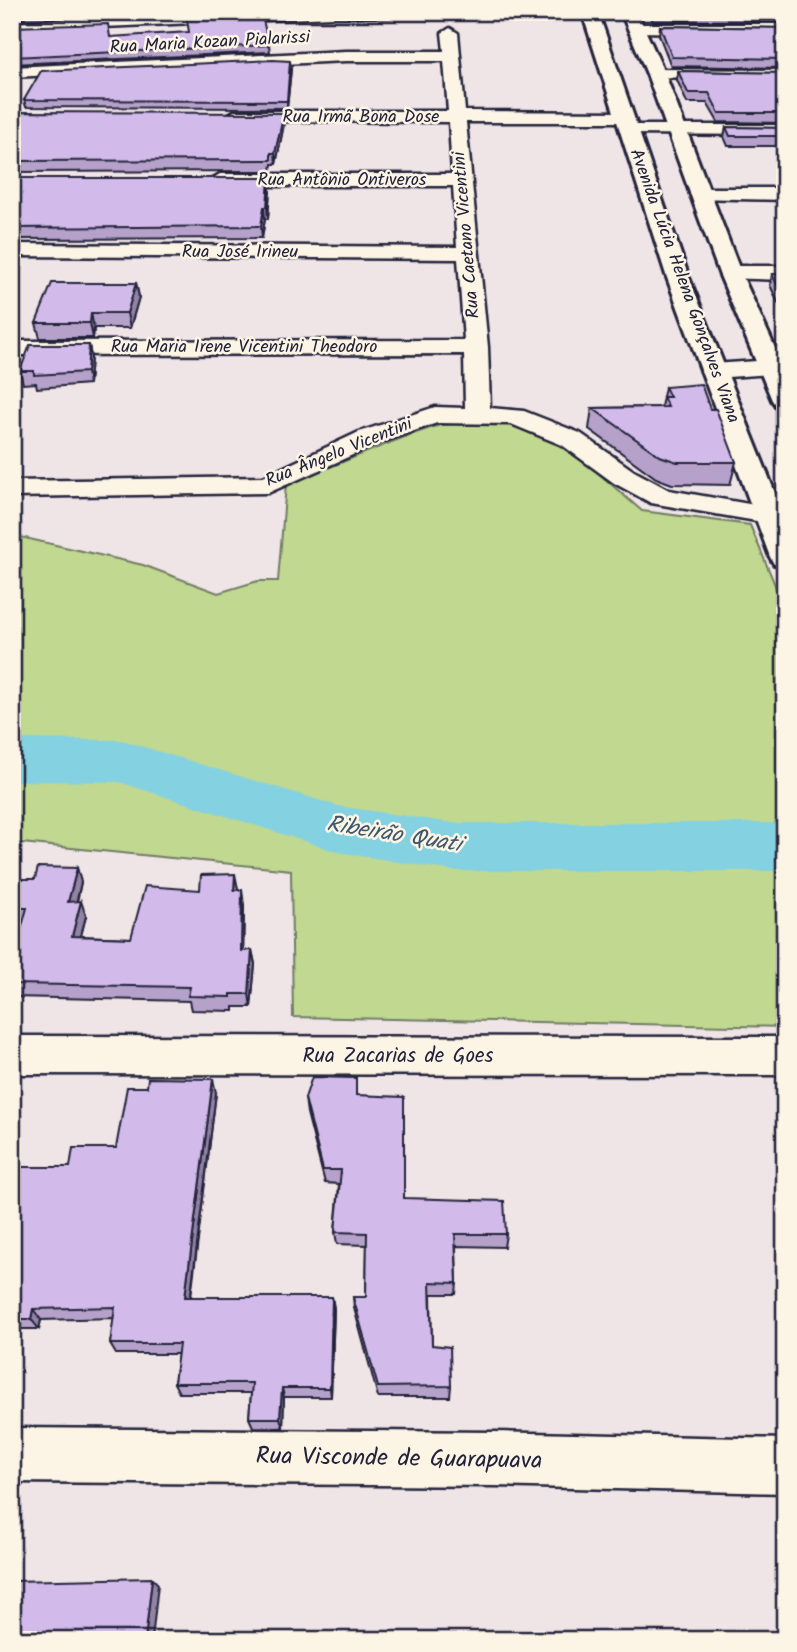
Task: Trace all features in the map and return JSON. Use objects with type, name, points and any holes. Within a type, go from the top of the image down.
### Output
[{"type":"street","name":"Rua Caetano Vicentini","points":[[448,12],[476,347],[478,416]]},
{"type":"street","points":[[12,27],[333,13],[590,12]]},
{"type":"street","name":"Avenida Lúcia Helena Gonçalves Viana","points":[[590,12],[661,229],[785,557]]},
{"type":"street","points":[[629,12],[656,74],[730,273],[778,366],[785,400]]},
{"type":"street","points":[[636,29],[785,29]]},
{"type":"street","name":"Rua Maria Kozan Pialarissi","points":[[12,72],[346,56],[452,56]]},
{"type":"street","points":[[656,74],[785,75]]},
{"type":"street","name":"Rua Irmã Bona Dose","points":[[221,116],[457,117],[627,124]]},
{"type":"street","points":[[627,124],[675,130],[785,130]]},
{"type":"street","name":"Rua Antônio Ontiveros","points":[[203,180],[462,180]]},
{"type":"street","points":[[699,194],[785,194]]},
{"type":"street","name":"Rua José Irineu","points":[[12,250],[468,253]]},
{"type":"street","points":[[730,273],[785,273]]},
{"type":"street","name":"Rua Maria Irene Vicentini Theodoro","points":[[12,348],[476,347]]},
{"type":"street","points":[[713,371],[778,366]]},
{"type":"street","name":"Rua Ângelo Vicentini","points":[[12,489],[268,485],[368,438],[435,415],[515,416],[571,439],[624,477],[661,497],[768,515]]},
{"type":"street","name":"Rua Zacarias de Goes","points":[[12,1055],[785,1056]]},
{"type":"street","name":"Rua Visconde de Guarapuava","points":[[12,1455],[494,1459],[785,1466]]},
{"type":"green space","points":[[454,421],[499,423],[536,430],[590,466],[642,511],[750,525],[783,604],[780,613],[785,624],[785,1027],[293,1017],[291,870],[12,842],[12,535],[143,565],[218,593],[258,581],[278,581],[286,484]]},
{"type":"building","points":[[785,12],[785,13],[654,13]]},
{"type":"building","points":[[262,16],[269,45],[12,57],[12,27],[108,24],[110,37],[189,32],[187,19]]},
{"type":"building","points":[[660,26],[785,28],[785,59],[672,57]]},
{"type":"building","points":[[290,61],[287,101],[24,100],[41,71]]},
{"type":"building","points":[[678,71],[785,73],[785,113],[719,113],[709,93],[688,93]]},
{"type":"building","points":[[14,112],[284,113],[271,160],[12,161]]},
{"type":"building","points":[[726,127],[785,128],[785,136],[730,136]]},
{"type":"building","points":[[12,178],[269,178],[267,207],[264,207],[261,226],[12,228]]},
{"type":"building","points":[[772,274],[785,274],[785,300]]},
{"type":"building","points":[[52,283],[136,283],[127,313],[91,313],[90,323],[36,323]]},
{"type":"building","points":[[30,345],[89,345],[87,372],[34,375],[34,371],[20,371]]},
{"type":"building","points":[[701,384],[710,409],[716,409],[736,462],[677,462],[660,456],[592,408],[668,407],[663,397],[670,397],[665,387]]},
{"type":"building","points":[[38,867],[77,868],[68,902],[81,901],[72,936],[131,938],[145,886],[200,890],[201,875],[235,874],[234,890],[242,890],[241,951],[252,950],[249,994],[231,994],[231,997],[188,996],[190,987],[12,984],[12,962],[27,908],[12,908],[12,879],[35,879]]},
{"type":"building","points":[[312,1077],[356,1078],[356,1095],[404,1097],[404,1198],[504,1201],[506,1234],[455,1234],[457,1283],[430,1282],[432,1345],[450,1347],[451,1386],[378,1387],[353,1297],[366,1297],[367,1233],[335,1232],[341,1170],[323,1170],[305,1098]]},
{"type":"building","points":[[148,1078],[213,1079],[185,1297],[332,1297],[330,1388],[282,1388],[280,1418],[249,1418],[252,1383],[174,1383],[179,1344],[110,1344],[115,1307],[33,1309],[31,1319],[12,1319],[12,1167],[70,1167],[73,1148],[116,1148],[127,1087],[147,1087]]},
{"type":"building","points":[[152,1578],[145,1640],[12,1640],[12,1581]]},
{"type":"waterway","name":"Ribeirão Quati","points":[[12,760],[121,761],[338,829],[453,847],[785,847]]}]
